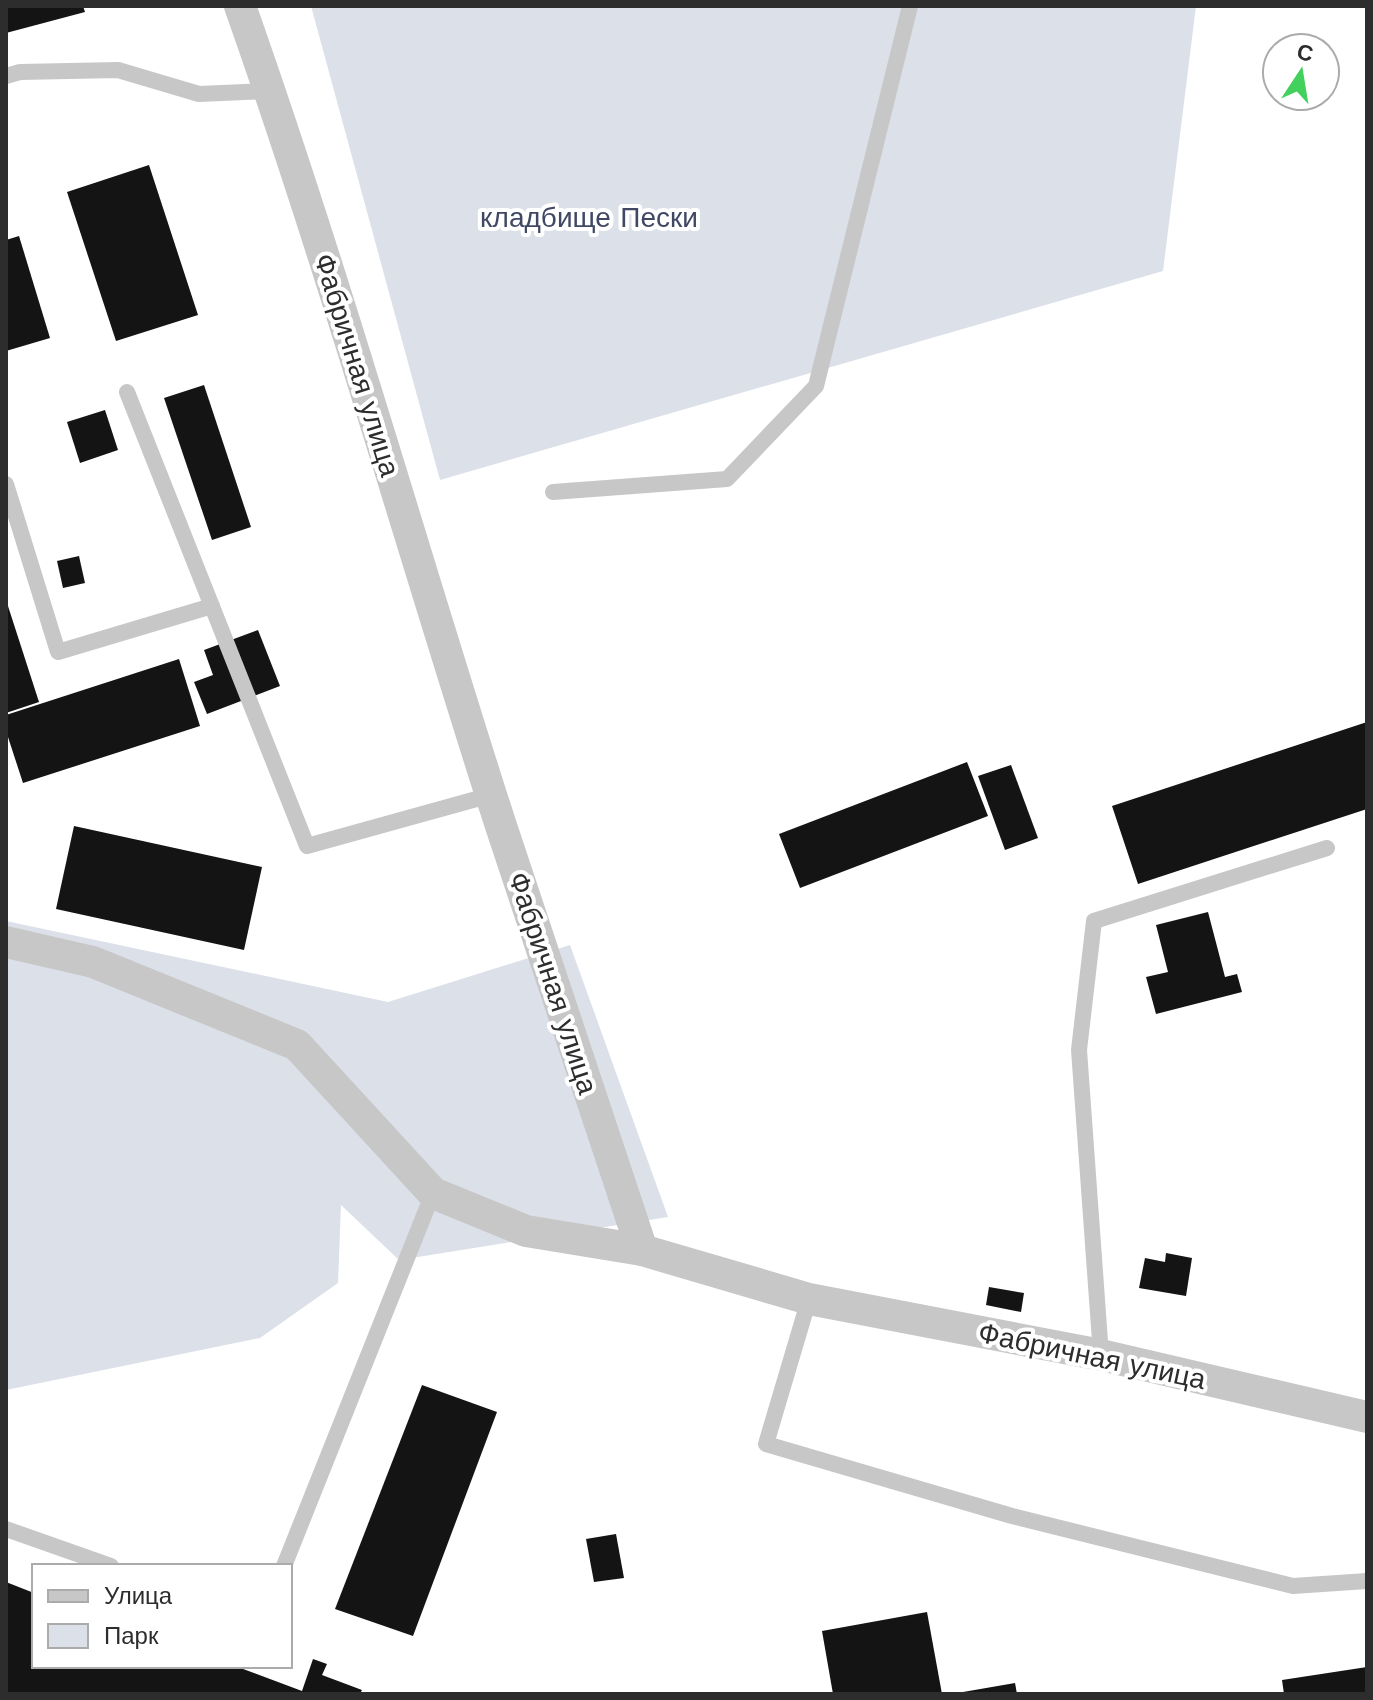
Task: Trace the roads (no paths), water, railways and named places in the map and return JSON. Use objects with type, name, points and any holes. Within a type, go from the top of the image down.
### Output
[{"type":"street","name":"Фабричная улица","points":[[240,6],[270,91],[491,795],[642,1250],[809,1299],[1101,1355],[1367,1417]]},
{"type":"street","points":[[6,942],[93,962],[297,1045],[433,1193],[526,1231],[642,1250]]},
{"type":"lane","points":[[553,492],[727,479],[816,386],[910,6]]},
{"type":"lane","points":[[6,76],[20,72],[118,70],[199,94],[270,91]]},
{"type":"lane","points":[[127,392],[307,846],[491,795]]},
{"type":"lane","points":[[6,484],[58,652],[212,606]]},
{"type":"lane","points":[[1101,1355],[1079,1050],[1094,921],[1327,848]]},
{"type":"lane","points":[[285,1564],[433,1193]]},
{"type":"lane","points":[[809,1299],[766,1444],[1012,1516],[1293,1586],[1367,1581]]},
{"type":"lane","points":[[6,1529],[105,1564]]},
{"type":"park label","name":"кладбище Пески","points":[[589,217]]}]
